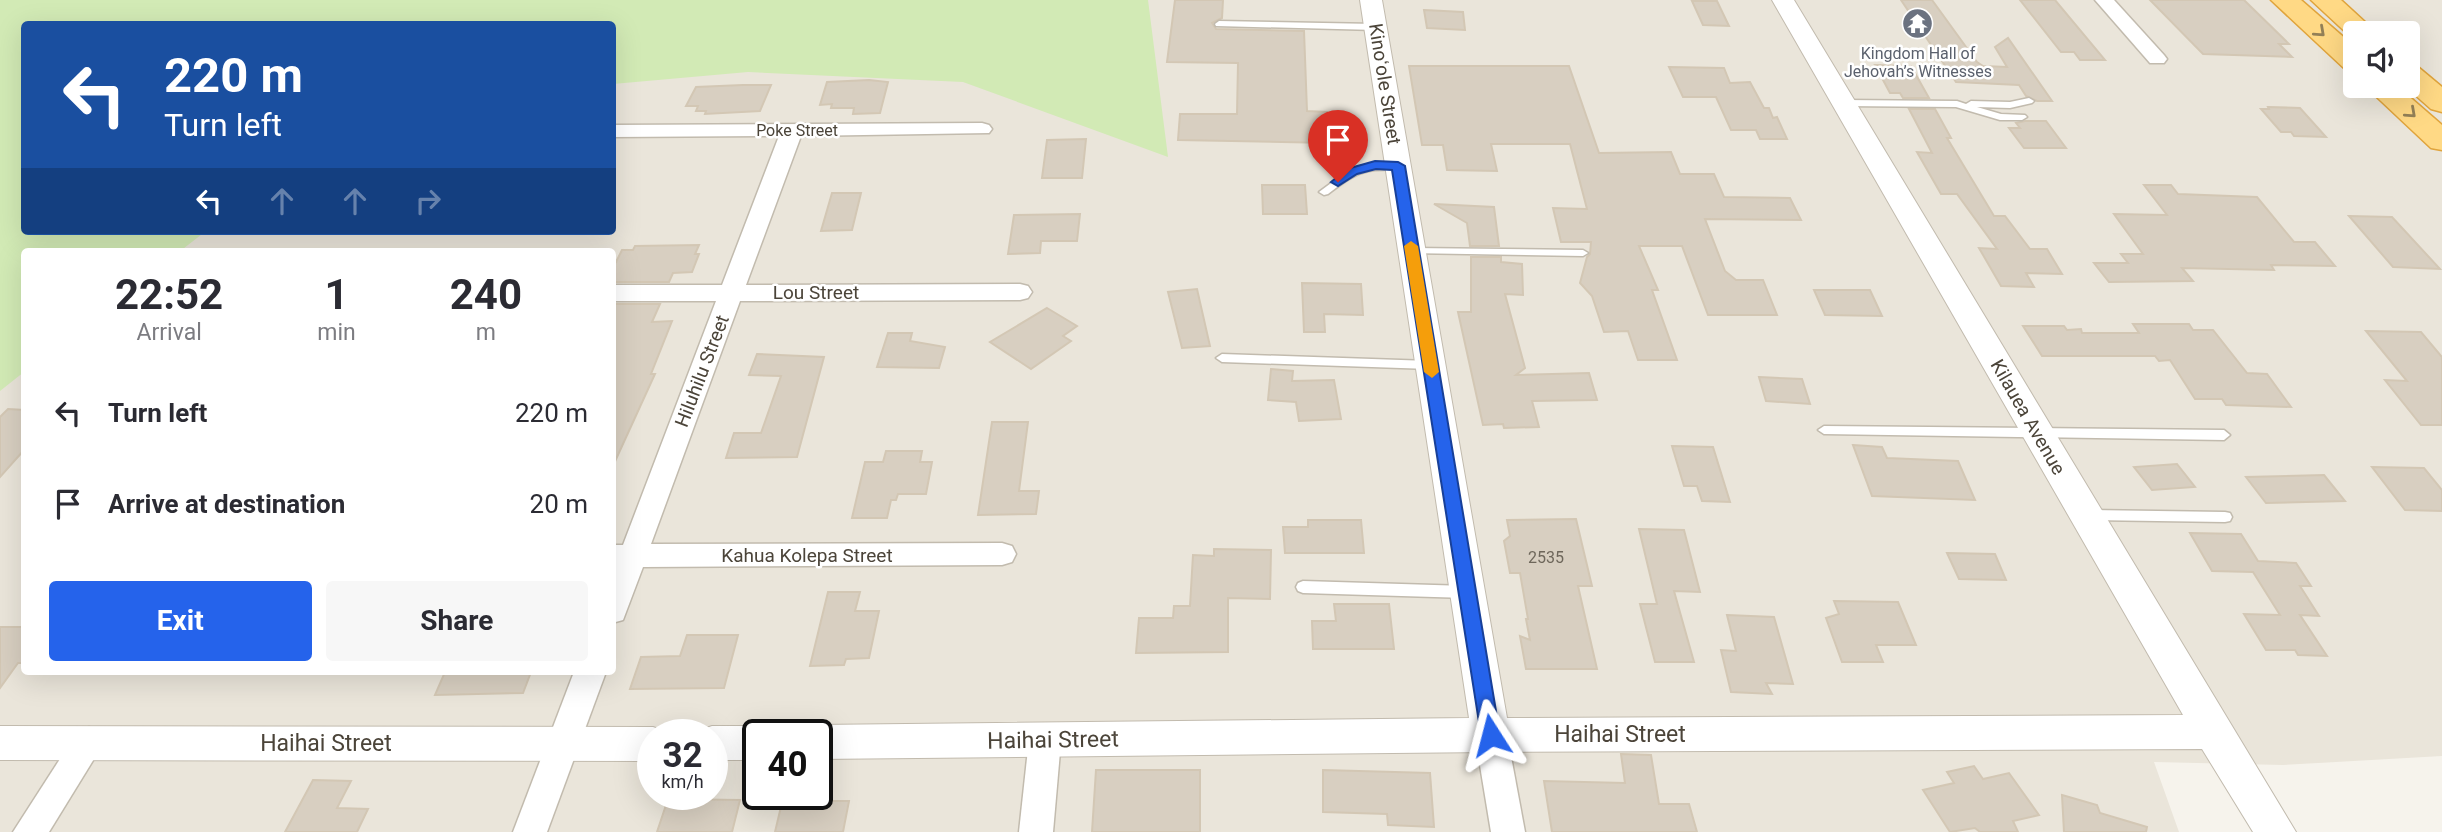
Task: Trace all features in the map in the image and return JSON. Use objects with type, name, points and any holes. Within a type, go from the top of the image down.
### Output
[{"type":"highway","points":[[2285,0],[2343,52]]},
{"type":"highway","points":[[2325,0],[2349,21]]},
{"type":"highway","points":[[2420,84],[2442,103]]},
{"type":"highway","points":[[2394,98],[2442,141]]},
{"type":"street","name":"Kilauea Avenue","points":[[1783,0],[2213,732],[2276,832]]},
{"type":"street","points":[[2104,0],[2157,59]]},
{"type":"street","name":"Kinoʻole Street","points":[[1374,13],[1508,832]]},
{"type":"street","name":"Poke Street","points":[[616,131],[982,128]]},
{"type":"street","name":"Hiluhilu Street","points":[[616,591],[623,556],[732,292],[792,131]]},
{"type":"street","name":"Lou Street","points":[[616,293],[1020,292]]},
{"type":"street","name":"Kahua Kolepa Street","points":[[623,556],[1002,554]]},
{"type":"street","points":[[530,832],[589,675]]},
{"type":"street","name":"Haihai Street","points":[[833,742],[1491,735],[2213,732]]},
{"type":"street","points":[[1036,832],[1045,740]]},
{"type":"street","points":[[30,832],[89,741]]},
{"type":"street","name":"Haihai Street","points":[[0,743],[89,741],[637,744]]},
{"type":"lane","points":[[1219,24],[1374,13]]},
{"type":"lane","points":[[1843,103],[2010,104],[2029,101]]},
{"type":"lane","points":[[1957,104],[2000,117],[2022,117]]},
{"type":"lane","points":[[1324,192],[1352,171],[1375,165],[1398,166]]},
{"type":"lane","points":[[1412,251],[1583,253]]},
{"type":"lane","points":[[1222,358],[1430,365]]},
{"type":"lane","points":[[1824,430],[2224,435]]},
{"type":"lane","points":[[2086,515],[2225,517]]},
{"type":"lane","points":[[1303,587],[1468,593]]},
{"type":"shaded area","points":[[0,0],[2442,0],[2442,756],[2283,765],[2154,762],[2179,832],[0,832]]},
{"type":"green space","points":[[0,0],[1148,0],[1168,157],[963,82],[748,72],[616,84],[616,21],[21,21],[21,235],[201,235],[184,248],[21,248],[21,374],[0,391]]},
{"type":"building","points":[[1175,0],[1223,0],[1222,18],[1212,23],[1216,29],[1304,31],[1307,111],[1327,112],[1329,143],[1178,140],[1180,114],[1237,114],[1238,63],[1167,62]]},
{"type":"building","points":[[1901,0],[1932,0],[1977,62],[1983,66],[2007,67],[1995,47],[2008,38],[2052,101],[2037,101],[2026,96],[2019,85],[1956,82]]},
{"type":"building","points":[[2020,0],[2055,0],[2105,60],[2080,60],[2074,52],[2061,52]]},
{"type":"building","points":[[2150,0],[2244,0],[2289,44],[2279,44],[2292,57],[2203,54]]},
{"type":"building","points":[[1692,1],[1717,1],[1729,26],[1703,25]]},
{"type":"building","points":[[1424,10],[1463,12],[1465,30],[1427,28]]},
{"type":"building","points":[[1875,65],[1911,66],[1929,98],[1903,98],[1900,93],[1890,93]]},
{"type":"building","points":[[1409,66],[1569,66],[1599,153],[1671,152],[1680,174],[1714,174],[1724,197],[1790,198],[1801,220],[1705,219],[1725,271],[1736,280],[1763,280],[1777,315],[1708,315],[1682,246],[1639,246],[1658,290],[1652,290],[1677,360],[1638,360],[1628,331],[1604,332],[1592,296],[1580,283],[1590,254],[1591,242],[1561,242],[1553,208],[1587,209],[1570,144],[1491,144],[1497,171],[1447,170],[1443,145],[1422,145]]},
{"type":"building","points":[[1669,67],[1724,68],[1730,83],[1750,82],[1764,108],[1769,108],[1773,118],[1777,117],[1787,139],[1760,139],[1756,130],[1731,130],[1716,97],[1683,97]]},
{"type":"building","points":[[827,82],[888,82],[880,113],[853,114],[854,108],[820,105]]},
{"type":"building","points":[[771,85],[760,111],[705,114],[706,111],[696,111],[698,106],[686,106],[696,87]]},
{"type":"building","points":[[2268,107],[2300,108],[2326,137],[2294,136],[2291,132],[2281,132],[2261,109],[2269,109]]},
{"type":"building","points":[[1909,109],[1935,109],[1951,138],[1947,138],[1994,216],[2005,216],[2030,249],[2047,249],[2062,274],[2026,273],[2034,287],[2001,286],[1979,248],[1997,249],[1957,194],[1941,194],[1917,152],[1932,153]]},
{"type":"building","points":[[2046,121],[2066,148],[2024,148],[2009,128],[2020,128],[2016,123]]},
{"type":"building","points":[[1086,139],[1082,178],[1042,178],[1047,140]]},
{"type":"building","points":[[1262,185],[1305,185],[1307,214],[1263,214]]},
{"type":"building","points":[[2144,185],[2171,185],[2178,194],[2257,197],[2294,242],[2315,242],[2335,266],[2271,265],[2274,270],[2182,268],[2193,281],[2109,282],[2094,263],[2128,263],[2121,254],[2143,254],[2114,214],[2167,215]]},
{"type":"building","points":[[832,193],[861,193],[852,230],[821,231]]},
{"type":"building","points":[[1434,204],[1494,207],[1499,246],[1470,246],[1467,223]]},
{"type":"building","points":[[1080,214],[1077,241],[1041,241],[1040,253],[1008,254],[1014,215]]},
{"type":"building","points":[[2349,216],[2392,217],[2440,269],[2393,267]]},
{"type":"building","points":[[699,245],[695,254],[699,254],[692,272],[673,273],[669,282],[616,282],[616,262],[622,250],[633,250],[635,246]]},
{"type":"building","points":[[1471,257],[1501,257],[1501,262],[1522,264],[1523,295],[1505,294],[1525,368],[1516,375],[1589,373],[1597,400],[1532,401],[1539,427],[1504,428],[1503,424],[1483,425],[1458,312],[1471,312]]},
{"type":"building","points":[[1302,283],[1361,284],[1363,315],[1324,314],[1325,332],[1304,332]]},
{"type":"building","points":[[1197,289],[1210,346],[1182,348],[1168,292]]},
{"type":"building","points":[[1814,290],[1870,290],[1882,316],[1825,315]]},
{"type":"building","points":[[616,304],[660,304],[652,322],[672,321],[651,374],[655,374],[616,459]]},
{"type":"building","points":[[1047,308],[1077,326],[1063,336],[1071,341],[1031,369],[990,342]]},
{"type":"building","points":[[2133,324],[2189,324],[2193,330],[2213,330],[2247,373],[2267,374],[2291,407],[2226,405],[2222,399],[2195,399],[2170,360],[2159,361],[2155,356],[2042,356],[2023,326],[2064,326],[2067,330],[2081,329],[2082,333],[2139,333]]},
{"type":"building","points":[[2366,331],[2421,332],[2442,357],[2442,425],[2421,425],[2385,380],[2407,381]]},
{"type":"building","points":[[888,333],[912,333],[910,341],[945,347],[939,368],[877,367]]},
{"type":"building","points":[[757,354],[824,357],[797,457],[726,458],[734,433],[761,433],[781,376],[749,375]]},
{"type":"building","points":[[1271,369],[1293,371],[1292,381],[1334,380],[1341,419],[1299,421],[1296,402],[1268,400]]},
{"type":"building","points":[[1759,377],[1802,379],[1810,404],[1766,401]]},
{"type":"building","points":[[8,409],[21,410],[21,453],[0,477],[0,417]]},
{"type":"building","points":[[992,422],[1028,422],[1019,491],[1039,491],[1036,514],[978,515]]},
{"type":"building","points":[[1853,445],[1882,447],[1887,458],[1958,461],[1975,500],[1872,496]]},
{"type":"building","points":[[1672,446],[1713,447],[1730,502],[1702,501],[1697,486],[1684,486]]},
{"type":"building","points":[[886,451],[922,451],[920,462],[932,462],[926,494],[898,494],[896,500],[891,500],[887,518],[852,518],[865,462],[883,462]]},
{"type":"building","points":[[2177,464],[2195,487],[2152,490],[2134,467]]},
{"type":"building","points":[[2372,467],[2424,468],[2442,490],[2442,511],[2405,510]]},
{"type":"building","points":[[2324,475],[2345,501],[2266,503],[2246,477]]},
{"type":"building","points":[[1576,519],[1592,586],[1578,586],[1597,669],[1526,669],[1520,636],[1530,640],[1528,619],[1520,573],[1510,573],[1504,541],[1510,536],[1507,520]]},
{"type":"building","points":[[1308,520],[1361,520],[1364,553],[1285,553],[1283,527],[1308,527]]},
{"type":"building","points":[[1639,529],[1684,530],[1700,592],[1674,591],[1694,662],[1655,662],[1640,604],[1657,604]]},
{"type":"building","points":[[2190,533],[2241,534],[2258,561],[2296,563],[2311,586],[2300,586],[2319,616],[2300,615],[2327,656],[2298,655],[2295,650],[2266,650],[2244,614],[2280,615],[2253,572],[2212,571]]},
{"type":"building","points":[[1214,549],[1271,550],[1270,599],[1228,598],[1228,652],[1136,653],[1139,618],[1173,618],[1174,606],[1190,606],[1193,555],[1214,556]]},
{"type":"building","points":[[1947,553],[1995,554],[2006,580],[1959,579]]},
{"type":"building","points":[[828,592],[860,592],[855,611],[879,611],[869,658],[846,659],[844,665],[810,666]]},
{"type":"building","points":[[1834,601],[1898,602],[1916,645],[1876,645],[1883,662],[1842,662],[1826,618],[1839,614]]},
{"type":"building","points":[[1334,604],[1389,604],[1394,649],[1313,649],[1312,621],[1336,621]]},
{"type":"building","points":[[1727,615],[1774,617],[1793,684],[1766,683],[1772,694],[1731,692],[1721,650],[1736,651]]},
{"type":"building","points":[[0,627],[21,627],[21,663],[18,663],[0,688]]},
{"type":"building","points":[[687,635],[738,635],[724,688],[630,689],[641,657],[680,656]]},
{"type":"building","points":[[444,675],[530,675],[523,693],[435,695]]},
{"type":"building","points":[[1621,754],[1651,755],[1659,804],[1689,804],[1697,832],[1552,832],[1544,781],[1625,783]]},
{"type":"building","points":[[1974,766],[1983,779],[2009,773],[2039,815],[2013,821],[2018,832],[1980,832],[1975,828],[1950,832],[1923,790],[1954,783],[1947,772]]},
{"type":"building","points":[[1096,770],[1200,770],[1200,832],[1092,832]]},
{"type":"building","points":[[1323,770],[1430,773],[1434,827],[1388,825],[1387,814],[1323,812]]},
{"type":"building","points":[[313,780],[351,781],[337,808],[368,809],[357,832],[285,832]]},
{"type":"building","points":[[2062,795],[2097,805],[2100,813],[2147,827],[2146,832],[2064,832]]},
{"type":"building","points":[[728,800],[740,800],[732,832],[657,832],[664,810],[728,810]]},
{"type":"building","points":[[833,801],[849,801],[843,832],[775,832],[780,810],[833,810]]},
{"type":"slow traffic","points":[[1411,246],[1432,372]]},
{"type":"place","name":"Kingdom Hall of Jehovah’s Witnesses","points":[[1918,24]]},
{"type":"route","points":[[1338,182],[1352,171],[1375,165],[1398,166],[1491,735]]}]
